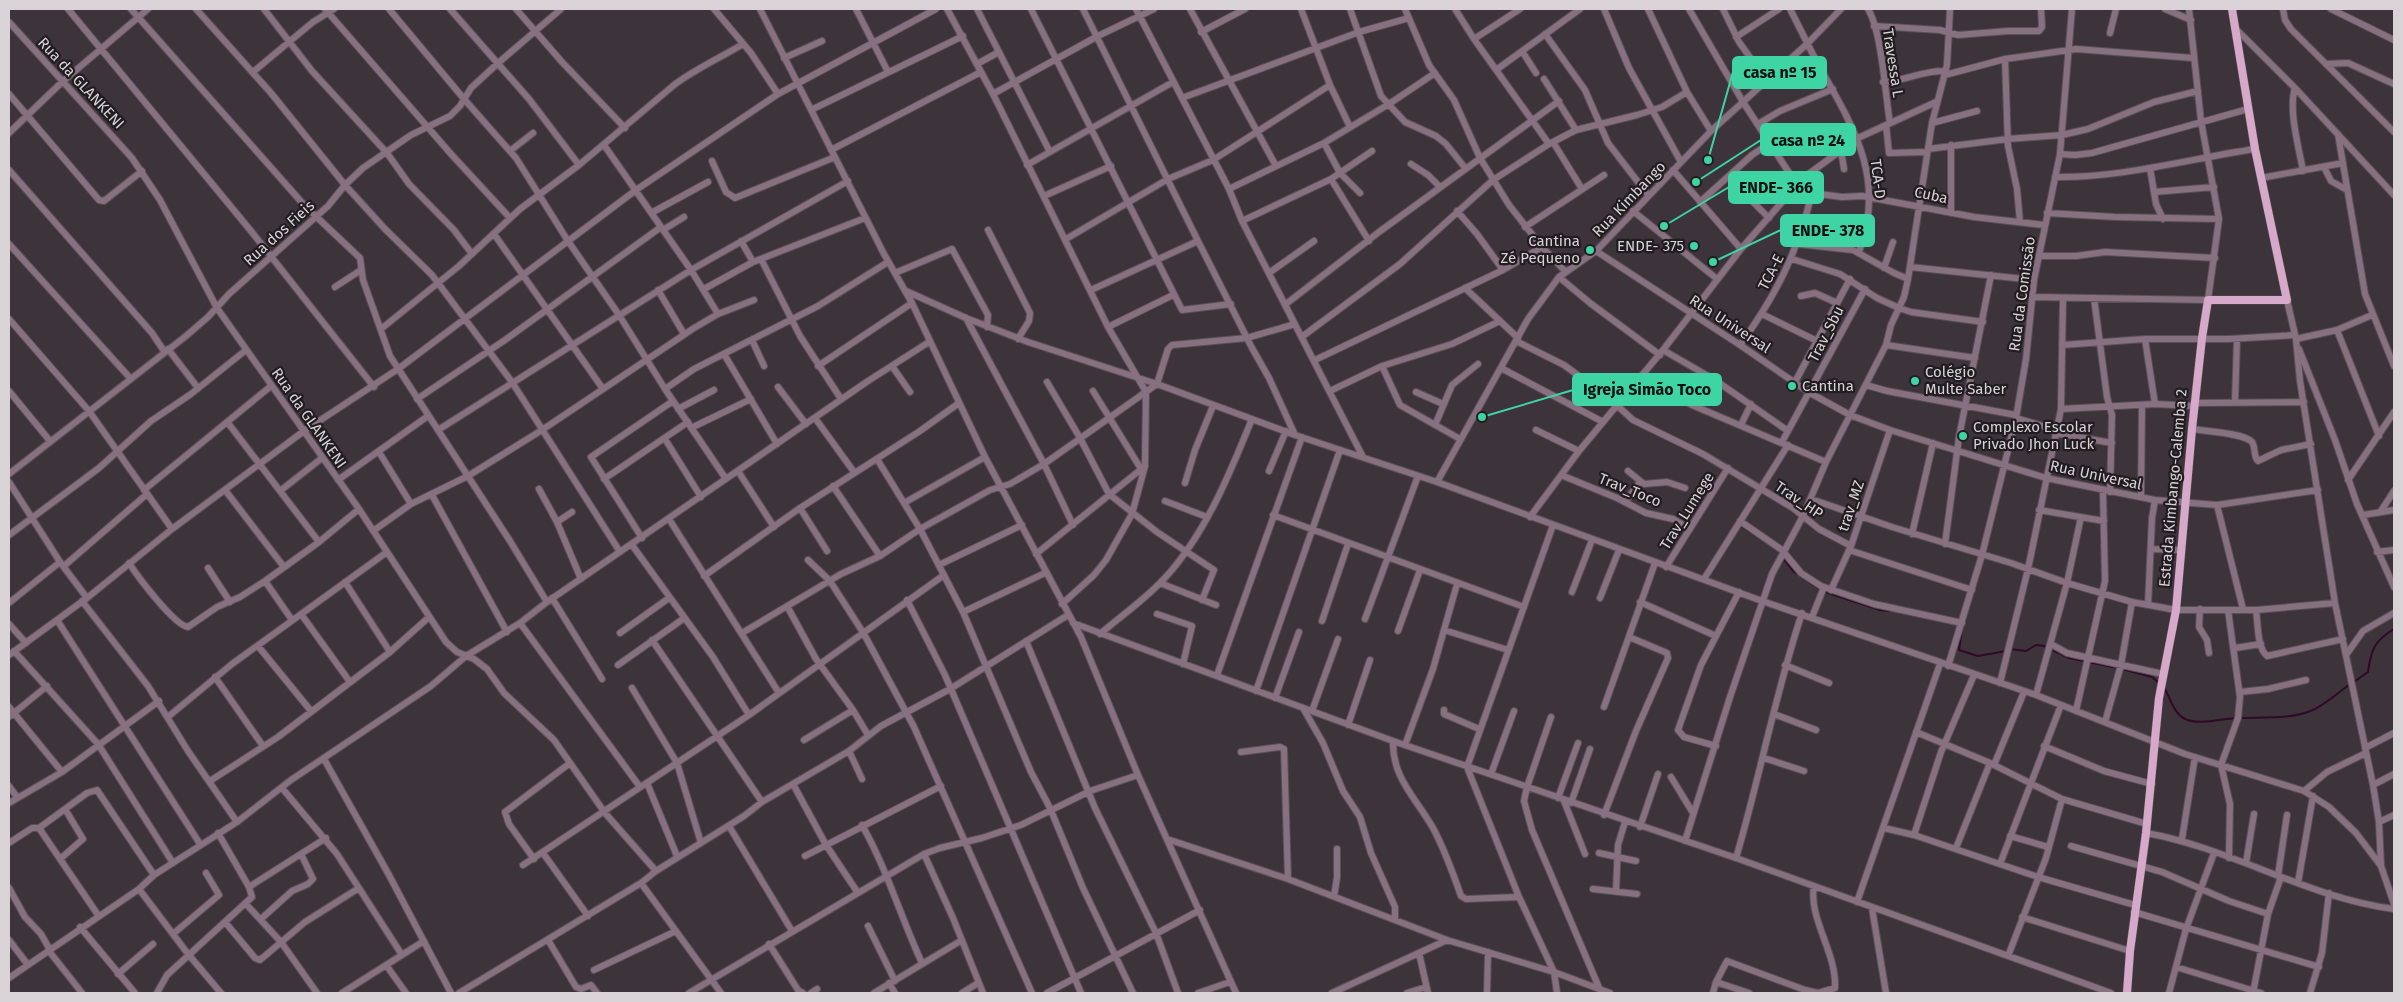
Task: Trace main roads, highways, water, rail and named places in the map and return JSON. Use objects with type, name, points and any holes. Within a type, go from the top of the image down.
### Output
[{"type":"main road","name":"Estrada Kimbango-Calemba 2","points":[[2127,993],[2130,950],[2152,784],[2160,693],[2176,610],[2184,504],[2202,338],[2208,300],[2287,300],[2255,149],[2232,9]]},
{"type":"waterway","points":[[1741,526],[1763,540]]},
{"type":"waterway","points":[[1783,558],[1793,571],[1821,590]]},
{"type":"waterway","points":[[1825,592],[1880,610],[1890,611]]},
{"type":"waterway","points":[[1962,629],[1959,650],[1978,656],[2006,651]]},
{"type":"waterway","points":[[2354,682],[2368,672],[2372,652],[2378,642],[2394,629]]},
{"type":"waterway","points":[[2010,649],[2026,651],[2036,645],[2044,646],[2069,658],[2117,668]]},
{"type":"waterway","points":[[2122,669],[2152,677],[2159,683]]},
{"type":"waterway","points":[[2164,688],[2181,716],[2191,721],[2205,722],[2306,713],[2320,706],[2350,684]]},
{"type":"place","name":"casa nº 15","points":[[1708,160]]},
{"type":"place","name":"casa nº 24","points":[[1696,182]]},
{"type":"place","name":"ENDE- 366","points":[[1664,226]]},
{"type":"place","name":"ENDE- 375","points":[[1694,246]]},
{"type":"place","name":"Cantina Zé Pequeno","points":[[1590,250]]},
{"type":"place","name":"ENDE- 378","points":[[1713,262]]},
{"type":"place","name":"Colégio Multe Saber","points":[[1915,381]]},
{"type":"place","name":"Cantina","points":[[1792,386]]},
{"type":"place","name":"Igreja Simão Toco","points":[[1482,417]]},
{"type":"place","name":"Complexo Escolar Privado Jhon Luck","points":[[1963,436]]}]
